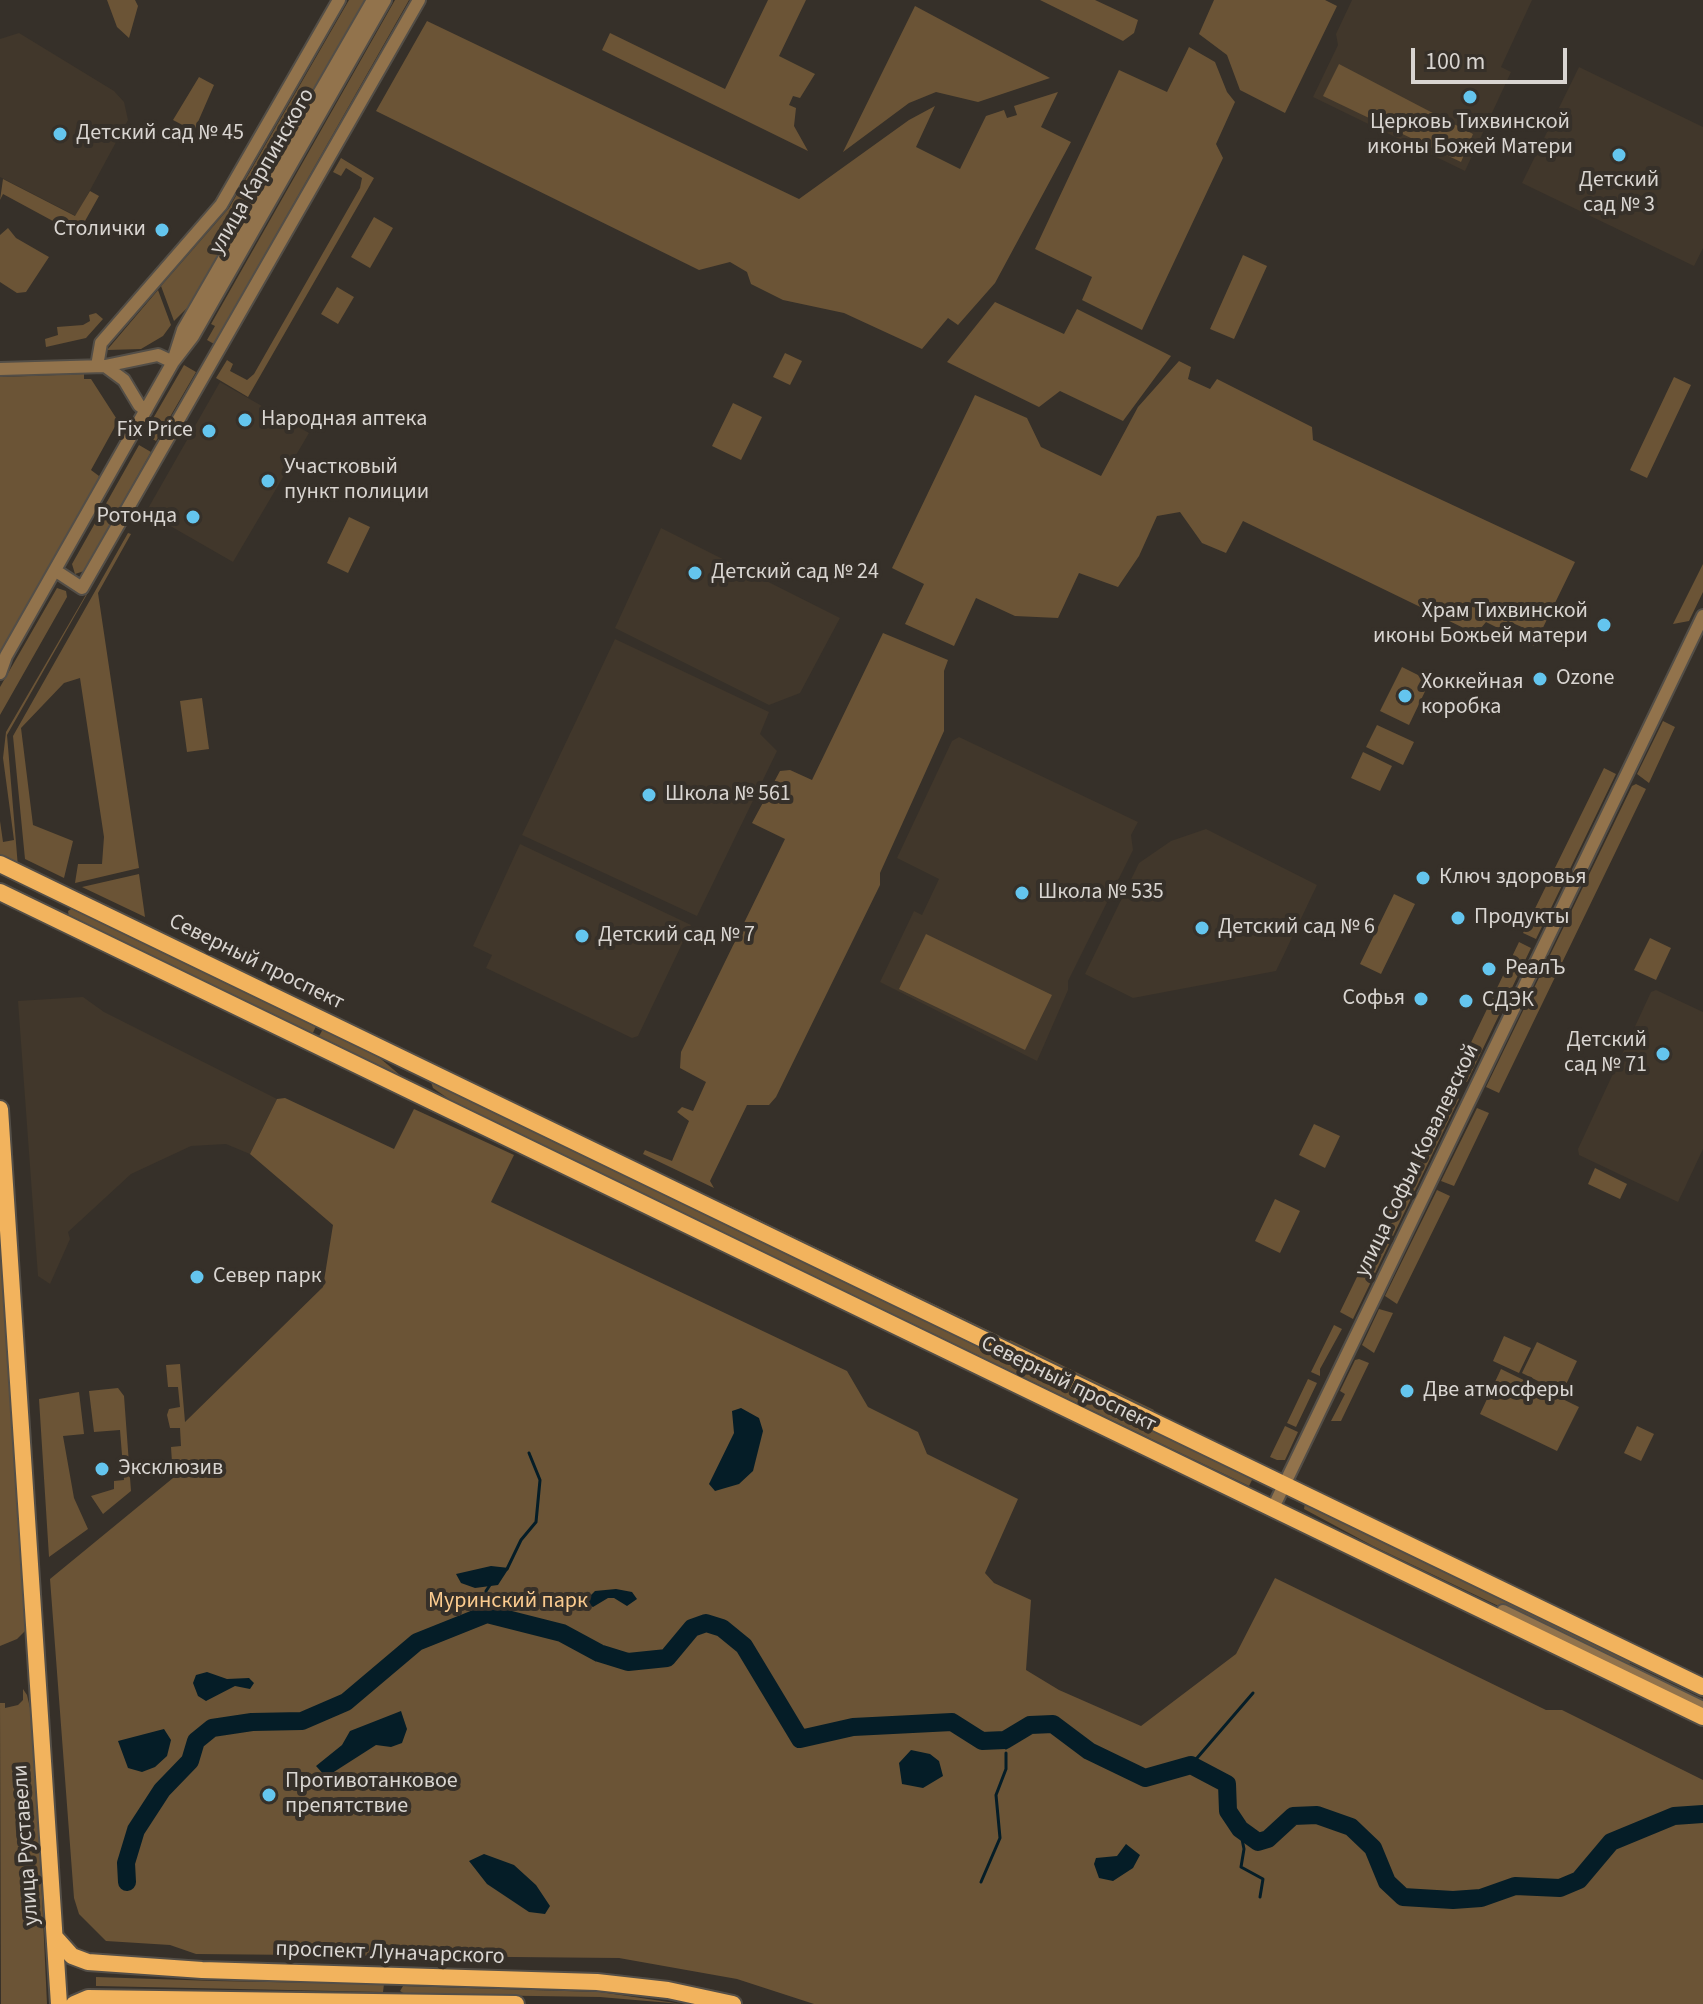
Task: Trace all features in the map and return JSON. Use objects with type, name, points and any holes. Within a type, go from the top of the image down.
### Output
[{"type":"main road","name":"Северный проспект","points":[[0,864],[1703,1687]]},
{"type":"main road","name":"Северный проспект","points":[[0,892],[1275,1505],[1703,1717]]},
{"type":"main road","points":[[57,919],[67,897]]},
{"type":"main road","points":[[414,1093],[425,1070]]},
{"type":"main road","name":"улица Руставели","points":[[0,1109],[59,2004]]},
{"type":"main road","name":"проспект Луначарского","points":[[55,1936],[72,1956],[88,1962],[636,1985],[733,2004]]},
{"type":"main road","points":[[390,2002],[389,1986],[396,1976]]},
{"type":"main road","name":"проспект Луначарского","points":[[74,2004],[88,1998],[516,2004]]},
{"type":"street","points":[[101,366],[101,343],[221,205],[339,0]]},
{"type":"street","name":"улица Карпинского","points":[[173,362],[183,330],[373,0]]},
{"type":"street","name":"улица Карпинского","points":[[0,673],[3,659],[385,0]]},
{"type":"street","points":[[56,571],[82,588],[419,0]]},
{"type":"street","points":[[0,369],[101,366],[158,355],[173,362]]},
{"type":"street","points":[[101,366],[124,380],[139,405],[146,410]]},
{"type":"street","name":"улица Софьи Ковалевской","points":[[1275,1505],[1703,616]]},
{"type":"street","name":"Северный проспект","points":[[1275,1505],[1703,1708]]},
{"type":"shaded area","points":[[1352,0],[1532,0],[1501,67],[1511,72],[1465,171],[1313,97],[1338,45],[1336,34]]},
{"type":"shaded area","name":"Детский сад № 45","points":[[19,33],[114,91],[124,102],[128,120],[76,216],[0,177],[0,39]]},
{"type":"shaded area","name":"Детский сад № 3","points":[[1579,67],[1703,127],[1703,248],[1694,266],[1522,183]]},
{"type":"shaded area","points":[[220,382],[309,433],[233,562],[146,512]]},
{"type":"shaded area","name":"Детский сад № 24","points":[[661,528],[840,618],[800,693],[769,705],[615,628]]},
{"type":"shaded area","name":"Школа № 561","points":[[615,639],[769,712],[760,734],[777,751],[697,916],[522,835]]},
{"type":"shaded area","name":"Школа № 535","points":[[959,737],[1138,822],[1131,835],[1133,850],[1068,981],[1068,990],[1037,1061],[880,982],[914,911],[922,915],[939,879],[897,858],[952,741]]},
{"type":"shaded area","name":"Детский сад № 6","points":[[1206,829],[1317,885],[1276,971],[1133,998],[1085,974],[1139,863],[1171,841]]},
{"type":"shaded area","name":"Детский сад № 7","points":[[520,844],[691,925],[638,1036],[632,1038],[486,968],[492,955],[473,946]]},
{"type":"shaded area","name":"Детский сад № 71","points":[[1656,990],[1703,1012],[1703,1149],[1678,1202],[1579,1155],[1578,1149],[1651,992]]},
{"type":"shaded area","points":[[83,997],[104,1012],[277,1099],[250,1154],[226,1144],[191,1146],[131,1174],[68,1232],[70,1239],[50,1284],[38,1276],[18,1001]]},
{"type":"green space","points":[[107,0],[135,0],[138,6],[129,38],[117,27]]},
{"type":"green space","points":[[349,0],[365,0],[192,303],[174,321],[161,286],[229,208]]},
{"type":"green space","points":[[395,0],[409,0],[214,344],[207,340],[215,326],[211,324]]},
{"type":"green space","points":[[768,0],[806,0],[779,56],[815,74],[800,98],[793,96],[789,105],[796,108],[794,126],[808,151],[602,50],[610,33],[725,89]]},
{"type":"green space","points":[[1040,0],[1095,0],[1138,20],[1134,33],[1123,41]]},
{"type":"green space","points":[[1214,0],[1325,0],[1337,6],[1285,113],[1240,90],[1227,55],[1199,34]]},
{"type":"green space","points":[[915,6],[1050,78],[978,102],[936,92],[909,103],[843,152]]},
{"type":"green space","points":[[427,21],[799,199],[909,120],[935,106],[916,147],[960,169],[986,116],[1004,110],[1007,118],[1017,115],[1014,106],[1058,92],[1041,127],[1071,142],[995,283],[958,325],[948,318],[922,349],[844,313],[783,300],[751,284],[747,272],[730,262],[699,270],[376,111]]},
{"type":"green space","points":[[1189,47],[1215,62],[1227,92],[1235,102],[1216,144],[1223,158],[1142,330],[1082,300],[1092,277],[1035,249],[1119,70],[1167,92]]},
{"type":"green space","points":[[1339,64],[1473,134],[1461,162],[1323,96]]},
{"type":"green space","points":[[199,77],[214,85],[194,131],[173,120]]},
{"type":"green space","points":[[341,158],[374,178],[248,397],[216,378],[227,360],[233,364],[230,371],[247,380],[254,374],[360,188],[362,178],[346,168],[341,176],[333,172]]},
{"type":"green space","points":[[3,179],[75,216],[90,191],[99,196],[85,221],[76,227],[64,227],[3,194],[0,200]]},
{"type":"green space","points":[[374,217],[393,228],[370,268],[351,257]]},
{"type":"green space","points":[[8,228],[16,238],[49,257],[26,292],[17,293],[0,282],[0,235]]},
{"type":"green space","points":[[1243,255],[1267,266],[1234,339],[1210,329]]},
{"type":"green space","points":[[337,287],[354,297],[338,324],[321,314]]},
{"type":"green space","points":[[158,290],[171,325],[163,336],[141,349],[107,350]]},
{"type":"green space","points":[[995,302],[1064,334],[1077,309],[1171,356],[1123,421],[1060,391],[1039,407],[947,362]]},
{"type":"green space","points":[[96,313],[103,319],[86,338],[46,347],[45,339],[58,335],[57,327],[83,325],[90,321],[89,315]]},
{"type":"green space","points":[[785,353],[802,361],[790,385],[773,377]]},
{"type":"green space","points":[[1179,361],[1191,367],[1188,379],[1210,389],[1217,379],[1312,427],[1313,440],[1575,562],[1534,646],[1519,639],[1524,628],[1508,621],[1498,628],[1486,622],[1476,634],[1243,521],[1226,553],[1202,543],[1180,512],[1157,516],[1139,556],[1118,587],[1079,573],[1058,618],[1015,616],[976,598],[954,646],[905,624],[924,584],[892,568],[975,395],[1027,418],[1041,447],[1101,476],[1138,407]]},
{"type":"green space","points":[[184,365],[196,372],[156,441],[144,434]]},
{"type":"green space","points":[[84,374],[84,379],[91,379],[118,421],[91,470],[99,476],[98,480],[0,652],[0,377]]},
{"type":"green space","points":[[1674,377],[1691,385],[1647,478],[1630,470]]},
{"type":"green space","points":[[733,403],[762,417],[741,460],[712,446]]},
{"type":"green space","points":[[139,445],[151,452],[84,571],[75,574],[72,564]]},
{"type":"green space","points":[[349,517],[370,527],[348,573],[327,563]]},
{"type":"green space","points":[[123,531],[7,735],[18,867],[0,856],[0,821],[3,842],[14,840],[3,758],[6,732]]},
{"type":"green space","points":[[128,533],[131,534],[98,593],[139,868],[75,883],[78,864],[102,864],[104,837],[80,678],[64,683],[21,728],[33,825],[73,841],[64,878],[25,859],[13,736]]},
{"type":"green space","points":[[1703,564],[1703,592],[1689,621],[1673,624]]},
{"type":"green space","points":[[57,588],[66,591],[67,597],[0,715],[0,687]]},
{"type":"green space","points":[[883,633],[948,660],[944,671],[944,731],[880,873],[880,885],[776,1097],[769,1105],[747,1105],[710,1181],[714,1188],[643,1154],[645,1150],[672,1161],[689,1121],[677,1112],[682,1107],[693,1111],[706,1082],[680,1068],[681,1052],[785,839],[752,823],[780,771],[790,770],[812,780]]},
{"type":"green space","name":"Хоккейная коробка","points":[[1402,667],[1430,681],[1409,725],[1380,711]]},
{"type":"green space","points":[[202,698],[209,749],[187,752],[180,701]]},
{"type":"green space","points":[[1663,721],[1675,727],[1649,783],[1637,774]]},
{"type":"green space","points":[[1377,725],[1414,742],[1403,765],[1366,747]]},
{"type":"green space","points":[[1363,752],[1392,766],[1380,791],[1351,778]]},
{"type":"green space","points":[[1604,768],[1616,774],[1536,939],[1523,933]]},
{"type":"green space","points":[[1636,784],[1646,789],[1499,1093],[1486,1087],[1632,786]]},
{"type":"green space","points":[[139,874],[145,917],[82,887]]},
{"type":"green space","points":[[1394,894],[1415,904],[1381,974],[1360,964]]},
{"type":"green space","points":[[74,907],[316,1026],[312,1035],[69,917],[68,911]]},
{"type":"green space","points":[[926,934],[1052,995],[1025,1050],[899,989]]},
{"type":"green space","points":[[1650,938],[1671,948],[1656,980],[1634,970]]},
{"type":"green space","points":[[1519,942],[1531,948],[1467,1082],[1455,1076]]},
{"type":"green space","points":[[348,1022],[630,1158],[346,1024]]},
{"type":"green space","points":[[323,1029],[375,1054],[400,1075],[318,1038]]},
{"type":"green space","points":[[431,1082],[1253,1478],[1249,1486],[456,1104],[433,1088]]},
{"type":"green space","points":[[1448,1089],[1459,1099],[1353,1319],[1340,1312]]},
{"type":"green space","name":"Муринский парк","points":[[285,1098],[394,1149],[414,1109],[514,1155],[491,1202],[847,1371],[868,1407],[918,1432],[927,1454],[1018,1499],[985,1573],[994,1583],[1031,1600],[1026,1670],[1059,1690],[1141,1726],[1236,1654],[1275,1578],[1546,1710],[1562,1710],[1703,1780],[1703,2004],[814,2004],[737,1979],[619,1958],[196,1954],[170,1945],[106,1941],[79,1914],[74,1898],[50,1579],[173,1478],[171,1447],[181,1446],[180,1428],[170,1428],[167,1415],[169,1409],[180,1407],[178,1387],[168,1387],[166,1365],[180,1364],[185,1422],[323,1287],[333,1225],[250,1154],[277,1099]]},
{"type":"green space","points":[[1477,1108],[1489,1113],[1454,1186],[1441,1181]]},
{"type":"green space","points":[[1314,1124],[1340,1136],[1325,1168],[1299,1155]]},
{"type":"green space","points":[[1595,1168],[1627,1184],[1620,1199],[1588,1184]]},
{"type":"green space","points":[[1437,1190],[1450,1196],[1397,1304],[1385,1296]]},
{"type":"green space","points":[[1275,1199],[1300,1211],[1280,1253],[1255,1241]]},
{"type":"green space","points":[[722,1202],[1000,1336],[999,1339],[720,1204]]},
{"type":"green space","points":[[0,1239],[26,1630],[17,1639],[0,1646]]},
{"type":"green space","points":[[1379,1309],[1393,1313],[1374,1353],[1362,1345]]},
{"type":"green space","points":[[1334,1325],[1342,1329],[1320,1369],[1320,1376],[1311,1372]]},
{"type":"green space","points":[[1504,1336],[1531,1348],[1519,1373],[1493,1361]]},
{"type":"green space","points":[[1010,1340],[1154,1410],[1152,1412],[1009,1343]]},
{"type":"green space","points":[[1537,1342],[1577,1361],[1562,1393],[1522,1373]]},
{"type":"green space","points":[[1355,1360],[1369,1363],[1341,1421],[1331,1421],[1345,1394],[1340,1391]]},
{"type":"green space","points":[[1501,1369],[1579,1407],[1557,1451],[1480,1414]]},
{"type":"green space","points":[[1308,1379],[1317,1383],[1296,1427],[1287,1423]]},
{"type":"green space","points":[[118,1388],[124,1396],[131,1491],[103,1514],[91,1496],[114,1489],[114,1481],[124,1480],[120,1430],[94,1432],[89,1391]]},
{"type":"green space","points":[[79,1392],[84,1434],[63,1436],[74,1498],[88,1529],[49,1557],[39,1399]]},
{"type":"green space","points":[[1285,1426],[1298,1432],[1285,1460],[1277,1460],[1270,1457]]},
{"type":"green space","points":[[1637,1426],[1654,1434],[1641,1461],[1624,1453]]},
{"type":"green space","points":[[1305,1503],[1631,1660],[1628,1668],[1373,1546],[1304,1509]]},
{"type":"green space","points":[[23,1689],[34,1725],[47,2004],[1,2004],[0,1703],[5,1703],[5,1708],[18,1705],[23,1700]]},
{"type":"green space","points":[[96,1977],[384,1984],[383,1992],[96,1986]]},
{"type":"green space","points":[[403,1986],[600,1992],[682,2004],[600,1997],[405,1994],[400,1991]]},
{"type":"water","points":[[741,1408],[759,1418],[763,1431],[753,1471],[739,1484],[715,1491],[709,1484],[734,1433],[732,1411]]},
{"type":"water","points":[[491,1566],[509,1568],[498,1585],[475,1588],[461,1583],[456,1574]]},
{"type":"water","points":[[616,1589],[632,1592],[637,1599],[627,1606],[614,1598],[593,1607],[584,1602],[595,1591]]},
{"type":"water","points":[[207,1672],[227,1679],[249,1678],[254,1683],[250,1689],[235,1686],[206,1701],[198,1696],[193,1683],[196,1675]]},
{"type":"water","points":[[401,1711],[407,1729],[402,1743],[391,1747],[376,1745],[326,1777],[316,1766],[342,1745],[350,1731]]},
{"type":"water","points":[[164,1729],[171,1740],[167,1756],[155,1767],[142,1772],[128,1768],[118,1741]]},
{"type":"water","points":[[911,1750],[930,1754],[939,1761],[943,1776],[923,1788],[902,1784],[899,1763]]},
{"type":"water","points":[[1126,1844],[1140,1855],[1133,1868],[1113,1881],[1099,1878],[1094,1864],[1096,1858],[1117,1856]]},
{"type":"water","points":[[484,1854],[514,1865],[536,1885],[550,1906],[545,1914],[529,1912],[487,1884],[469,1861]]},
{"type":"waterway","points":[[507,1569],[521,1540],[536,1522],[540,1480],[529,1453]]},
{"type":"waterway","points":[[487,1614],[486,1591],[490,1585]]},
{"type":"waterway","points":[[127,1882],[126,1863],[136,1830],[162,1790],[190,1761],[196,1741],[212,1728],[252,1722],[302,1721],[346,1702],[417,1642],[487,1614],[562,1633],[599,1653],[628,1662],[667,1658],[692,1628],[706,1623],[722,1628],[744,1646],[800,1739],[853,1727],[952,1722],[982,1741],[1005,1740],[1030,1725],[1053,1724],[1089,1751],[1145,1778],[1191,1765],[1227,1784],[1228,1811],[1240,1829],[1258,1842],[1268,1839],[1293,1816],[1317,1815],[1351,1827],[1373,1848],[1387,1882],[1403,1897],[1453,1900],[1481,1898],[1515,1886],[1560,1888],[1579,1880],[1611,1842],[1674,1816],[1703,1814]]},
{"type":"waterway","points":[[1191,1765],[1253,1693]]},
{"type":"waterway","points":[[1005,1740],[1006,1748]]},
{"type":"waterway","points":[[981,1882],[1000,1838],[996,1795],[1006,1769],[1006,1753]]},
{"type":"waterway","points":[[1240,1829],[1244,1849],[1241,1867],[1263,1879],[1260,1897]]},
{"type":"place","name":"Церковь Тихвинской иконы Божей Матери","points":[[1470,97]]},
{"type":"place","name":"Детский сад № 45","points":[[60,134]]},
{"type":"place","name":"Детский сад № 3","points":[[1619,155]]},
{"type":"place","name":"Столички","points":[[162,230]]},
{"type":"place","name":"Народная аптека","points":[[245,420]]},
{"type":"place","name":"Fix Price","points":[[209,431]]},
{"type":"place","name":"Участковый пункт полиции","points":[[268,481]]},
{"type":"place","name":"Ротонда","points":[[193,517]]},
{"type":"place","name":"Детский сад № 24","points":[[695,573]]},
{"type":"place","name":"Храм Тихвинской иконы Божьей матери","points":[[1604,625]]},
{"type":"place","name":"Ozone","points":[[1540,679]]},
{"type":"place","name":"Хоккейная коробка","points":[[1405,696]]},
{"type":"place","name":"Школа № 561","points":[[649,795]]},
{"type":"place","name":"Ключ здоровья","points":[[1423,878]]},
{"type":"place","name":"Школа № 535","points":[[1022,893]]},
{"type":"place","name":"Продукты","points":[[1458,918]]},
{"type":"place","name":"Детский сад № 6","points":[[1202,928]]},
{"type":"place","name":"Детский сад № 7","points":[[582,936]]},
{"type":"place","name":"РеалЪ","points":[[1489,969]]},
{"type":"place","name":"Софья","points":[[1421,999]]},
{"type":"place","name":"СДЭК","points":[[1466,1001]]},
{"type":"place","name":"Детский сад № 71","points":[[1663,1054]]},
{"type":"place","name":"Север парк","points":[[197,1277]]},
{"type":"place","name":"Две атмосферы","points":[[1407,1391]]},
{"type":"place","name":"Эксклюзив","points":[[102,1469]]},
{"type":"place","name":"Противотанковое препятствие","points":[[269,1795]]}]
